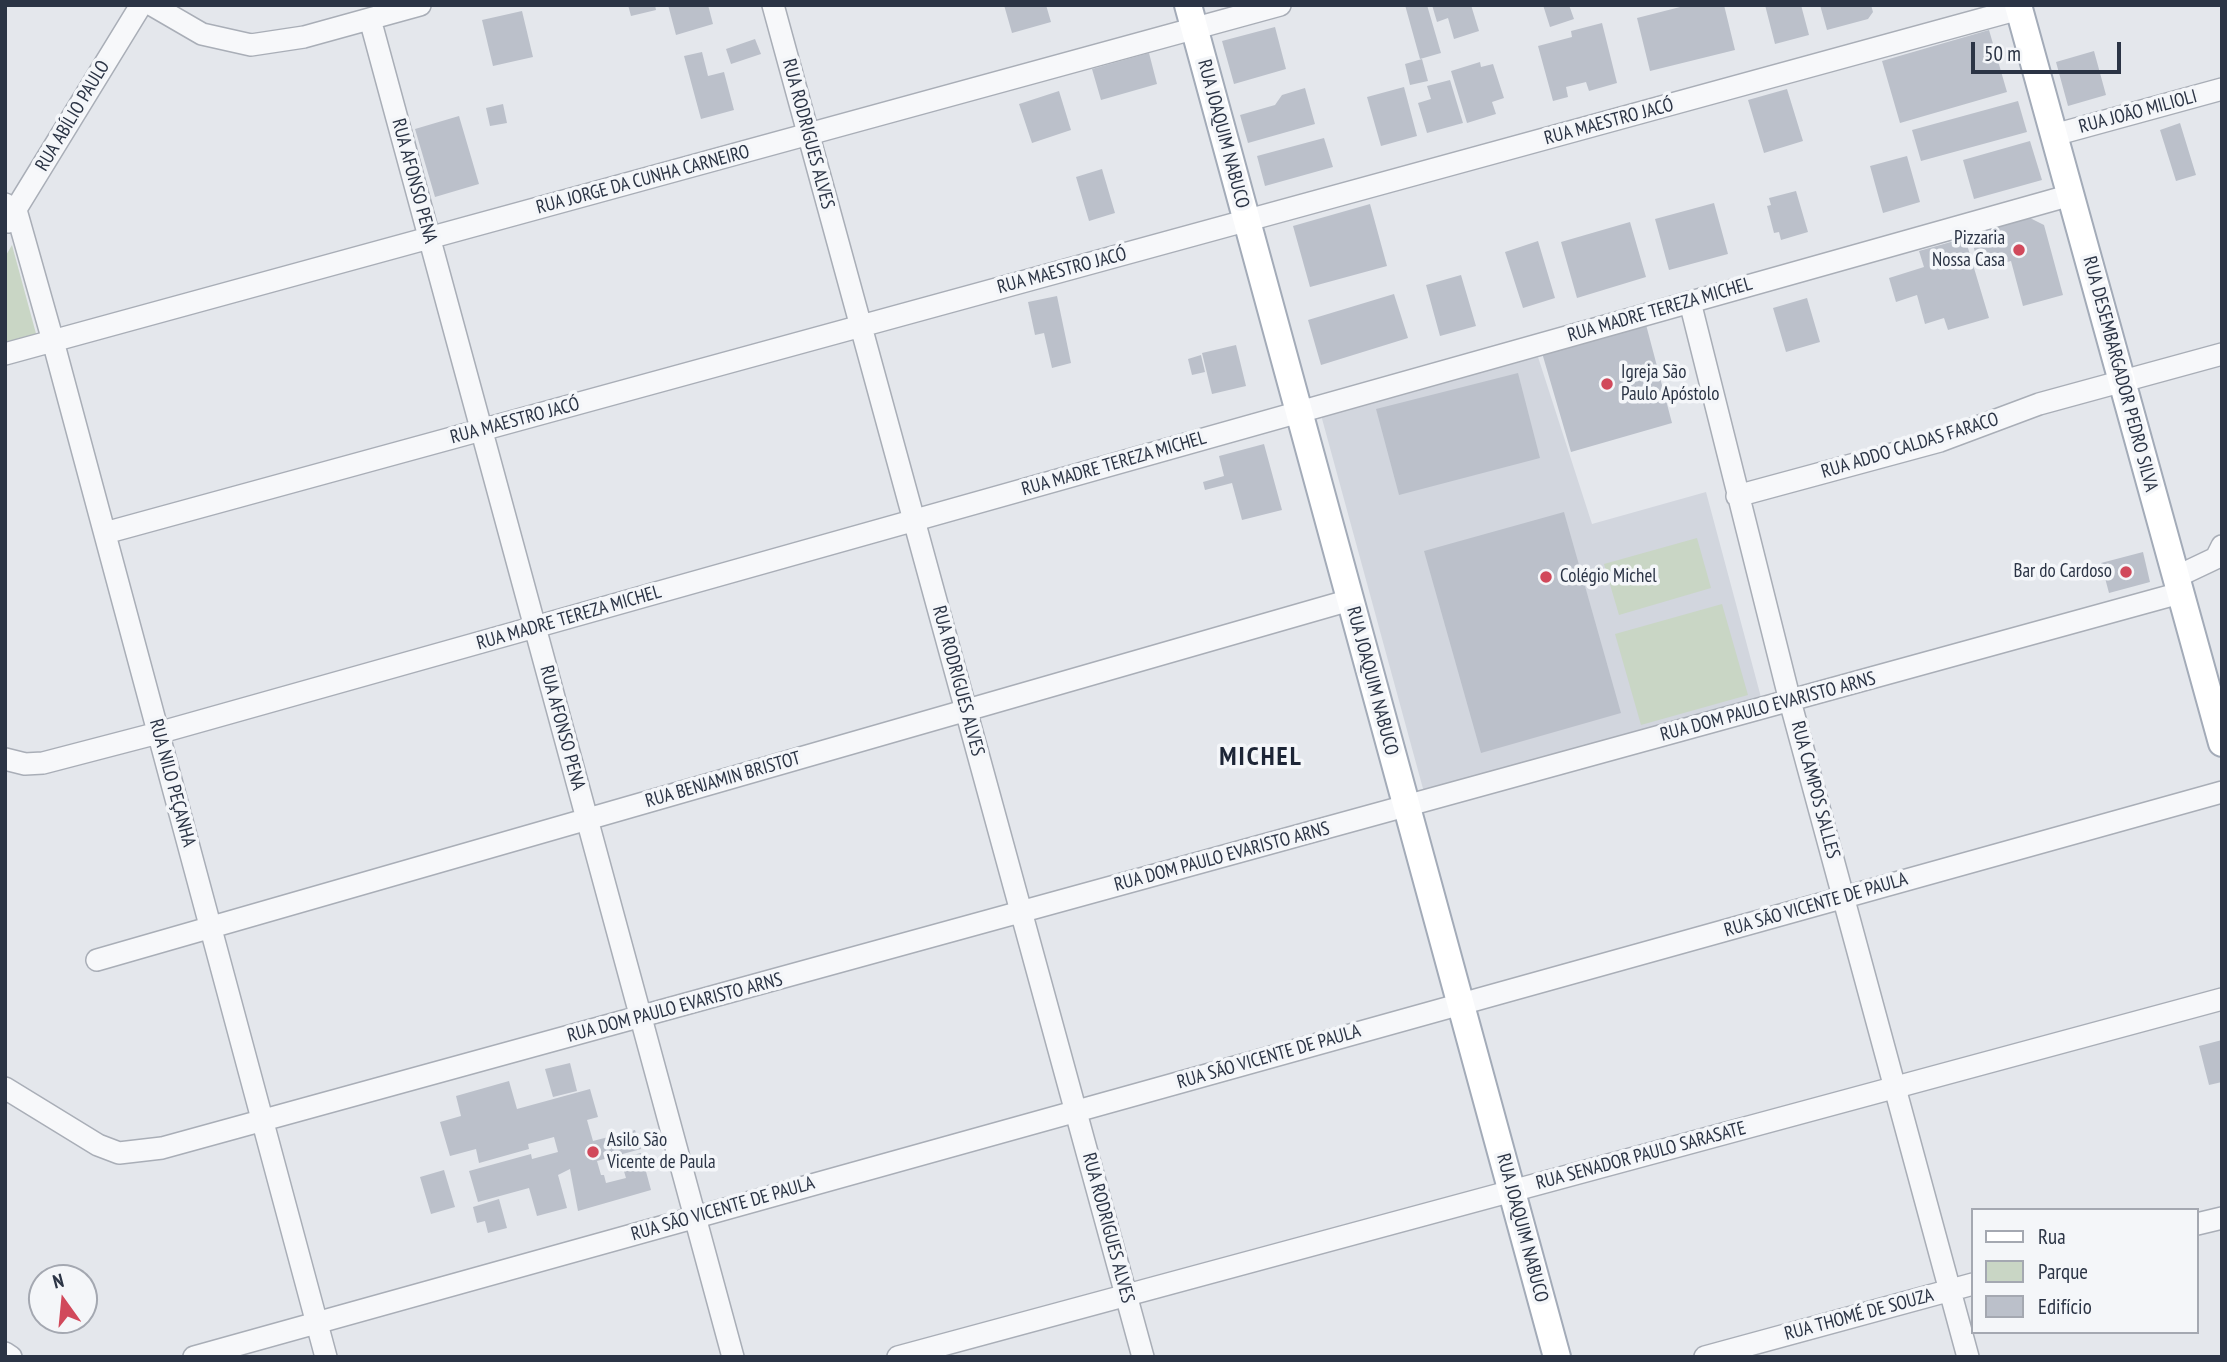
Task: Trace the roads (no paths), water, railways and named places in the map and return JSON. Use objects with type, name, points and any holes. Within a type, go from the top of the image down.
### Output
[{"type":"main road","name":"RUA DESEMBARGADOR PEDRO SILVA","points":[[2019,7],[2222,743]]},
{"type":"main road","name":"RUA JOAQUIM NABUCO","points":[[1191,17],[1557,1357]]},
{"type":"street","name":"RUA ABÍLIO PAULO","points":[[9,214],[141,5]]},
{"type":"street","points":[[152,5],[202,34],[251,45],[304,37],[420,5]]},
{"type":"street","name":"RUA RODRIGUES ALVES","points":[[773,5],[1143,1357]]},
{"type":"street","name":"RUA JORGE DA CUNHA CARNEIRO","points":[[5,354],[808,134],[1191,17],[1280,5]]},
{"type":"street","name":"RUA MAESTRO JACÓ","points":[[105,533],[2019,7]]},
{"type":"street","name":"RUA AFONSO PENA","points":[[370,19],[733,1357]]},
{"type":"street","name":"RUA JOÃO MILIOLI","points":[[2054,135],[2222,89]]},
{"type":"street","name":"RUA MADRE TEREZA MICHEL","points":[[5,759],[25,764],[43,763],[158,733],[2070,195]]},
{"type":"street","name":"RUA NILO PEÇANHA","points":[[9,214],[53,341],[326,1357]]},
{"type":"street","name":"RUA CAMPOS SALLES","points":[[1690,302],[1790,701],[1844,897],[1892,1087],[1968,1357]]},
{"type":"street","name":"RUA ADDO CALDAS FARACO","points":[[1737,496],[1940,441],[2039,404],[2222,354]]},
{"type":"street","name":"RUA DOM PAULO EVARISTO ARNS","points":[[5,1088],[98,1145],[118,1153],[162,1148],[1790,701],[2178,585],[2216,558],[2222,545]]},
{"type":"street","name":"RUA BENJAMIN BRISTOT","points":[[97,960],[1350,600]]},
{"type":"street","name":"RUA SÃO VICENTE DE PAULA","points":[[194,1357],[2222,792]]},
{"type":"street","name":"RUA SENADOR PAULO SARASATE","points":[[898,1357],[2222,999]]},
{"type":"street","points":[[2199,1223],[2222,1217]]},
{"type":"street","name":"RUA THOMÉ DE SOUZA","points":[[1705,1357],[1972,1284]]},
{"type":"street","points":[[5,1353],[11,1357]]},
{"type":"place","name":"Pizzaria Nossa Casa","points":[[2019,250]]},
{"type":"place","name":"Igreja São Paulo Apóstolo","points":[[1607,384]]},
{"type":"place","name":"Bar do Cardoso","points":[[2126,572]]},
{"type":"place","name":"Colégio Michel","points":[[1546,577]]},
{"type":"place","name":"Asilo São Vicente de Paula","points":[[593,1152]]},
{"type":"district","name":"MICHEL","points":[[1261,758]]}]
